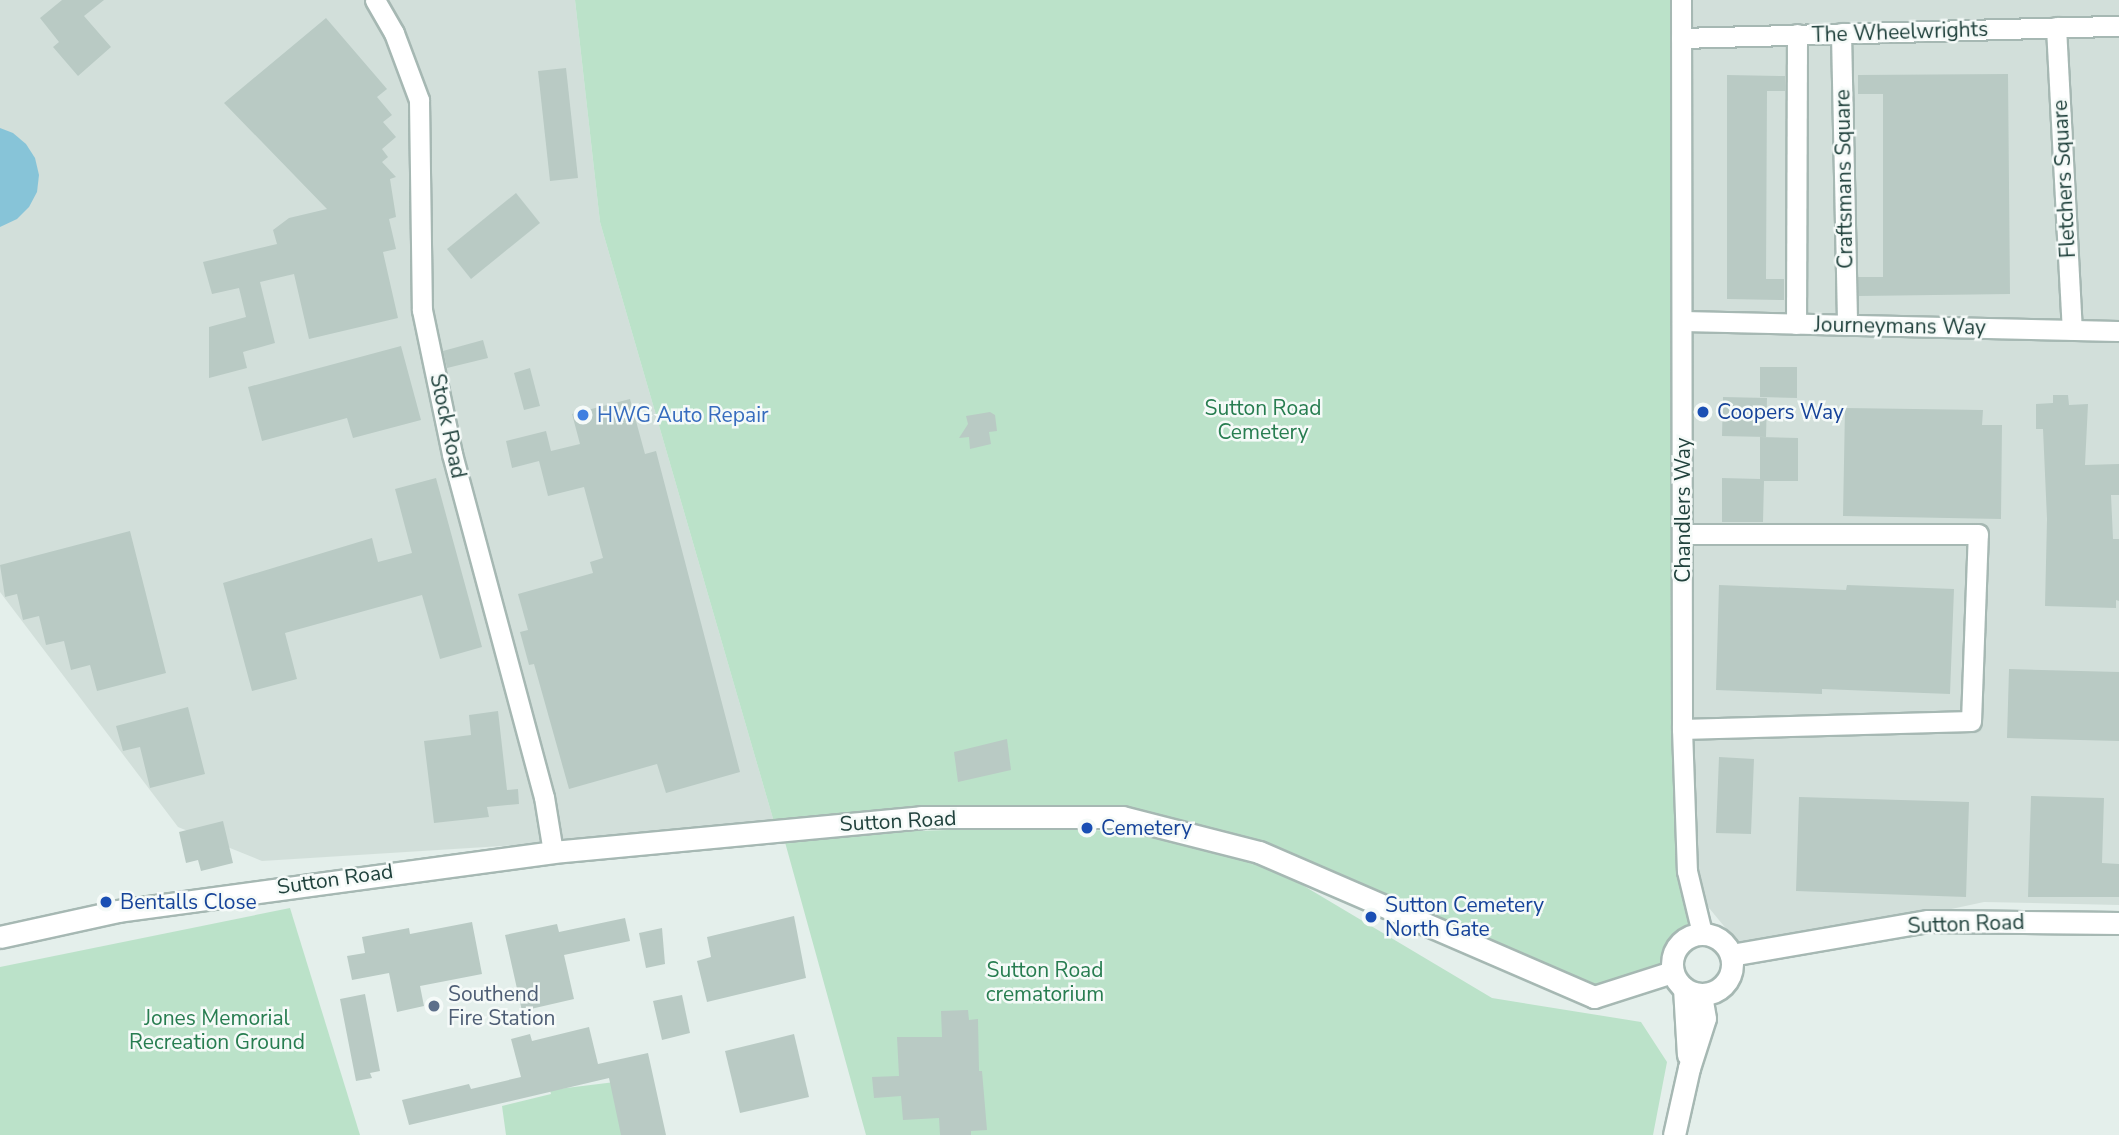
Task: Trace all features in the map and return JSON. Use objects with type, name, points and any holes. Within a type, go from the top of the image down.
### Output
[{"type":"street","name":"Stock Road","points":[[375,0],[394,33],[419,100],[422,310],[452,454],[544,797],[553,852]]},
{"type":"street","name":"Chandlers Way","points":[[1681,0],[1685,534],[1682,729],[1687,871],[1702,933]]},
{"type":"street","name":"The Wheelwrights","points":[[1681,38],[2119,26]]},
{"type":"street","name":"Fletchers Square","points":[[2056,27],[2072,331]]},
{"type":"street","name":"Craftsmans Square","points":[[1841,33],[1847,325]]},
{"type":"street","points":[[1796,324],[1797,34]]},
{"type":"street","name":"Journeymans Way","points":[[1682,321],[2119,331]]},
{"type":"street","points":[[1682,729],[1971,721],[1978,534],[1685,534]]},
{"type":"street","name":"Sutton Road","points":[[0,937],[118,911],[553,852],[921,817],[1122,817],[1259,852],[1594,997],[1686,985],[1718,990],[1730,976],[1731,955],[1928,921],[2119,923]]},
{"type":"street","points":[[1674,1135],[1689,1068],[1705,1018],[1672,954],[1684,939],[1702,933],[1717,937],[1731,955]]},
{"type":"shaded area","points":[[0,0],[575,0],[600,222],[776,829],[262,861],[178,827],[0,592]]},
{"type":"shaded area","points":[[1685,0],[2119,0],[2119,905],[1984,902],[1746,953],[1691,886]]},
{"type":"green space","name":"Sutton Road Cemetery","points":[[575,0],[1681,0],[1682,729],[1702,933],[1684,939],[1673,954],[1672,972],[1594,997],[1259,852],[1122,817],[776,829],[600,222]]},
{"type":"green space","name":"Sutton Road crematorium","points":[[1013,828],[1121,831],[1267,864],[1492,998],[1641,1022],[1667,1062],[1653,1135],[866,1135],[783,835]]},
{"type":"green space","name":"Jones Memorial Recreation Ground","points":[[290,908],[360,1135],[0,1135],[0,967]]},
{"type":"green space","points":[[615,1082],[627,1135],[506,1135],[502,1106],[551,1094],[550,1090]]},
{"type":"water","points":[[0,128],[13,133],[26,144],[35,158],[39,175],[37,192],[29,207],[17,219],[0,227]]},
{"type":"building","points":[[62,0],[104,0],[84,16],[111,47],[78,76],[53,47],[59,42],[40,18]]},
{"type":"building","points":[[326,18],[387,89],[377,97],[392,115],[383,122],[396,137],[382,149],[388,157],[382,162],[396,177],[390,179],[396,217],[389,219],[396,249],[383,252],[398,318],[309,339],[294,274],[260,282],[275,343],[243,352],[247,368],[209,378],[209,327],[246,317],[239,288],[212,294],[203,262],[277,244],[273,230],[289,218],[327,209],[224,103]]},
{"type":"building","points":[[566,68],[578,178],[550,181],[538,71]]},
{"type":"building","points":[[2008,74],[2010,294],[1859,296],[1858,277],[1883,277],[1883,94],[1858,94],[1858,75]]},
{"type":"building","points":[[1727,75],[1785,76],[1785,91],[1767,91],[1766,279],[1784,279],[1784,300],[1727,299]]},
{"type":"building","points":[[516,193],[540,223],[471,279],[447,249]]},
{"type":"building","points":[[483,340],[488,358],[447,368],[443,351]]},
{"type":"building","points":[[401,346],[421,420],[353,438],[347,418],[262,441],[248,387]]},
{"type":"building","points":[[1760,367],[1797,367],[1797,398],[1760,397]]},
{"type":"building","points":[[530,368],[540,406],[524,410],[514,373]]},
{"type":"building","points":[[2053,395],[2068,395],[2069,405],[2088,404],[2085,465],[2119,464],[2119,495],[2111,495],[2113,539],[2119,539],[2119,601],[2116,600],[2116,608],[2045,606],[2047,519],[2043,429],[2036,429],[2036,404],[2053,403]]},
{"type":"building","points":[[1723,397],[1767,398],[1766,437],[1722,436]]},
{"type":"building","points":[[630,399],[645,454],[656,451],[740,772],[666,793],[657,764],[569,789],[534,664],[529,665],[520,632],[528,630],[518,594],[593,573],[590,562],[603,558],[584,487],[548,496],[539,461],[512,468],[506,441],[546,431],[551,451],[580,444],[572,414]]},
{"type":"building","points":[[1845,408],[1983,410],[1982,425],[2002,425],[2001,519],[1843,516]]},
{"type":"building","points":[[990,412],[995,415],[997,431],[989,432],[991,444],[970,449],[969,437],[959,438],[968,424],[966,416]]},
{"type":"building","points":[[1760,437],[1798,438],[1798,481],[1764,481],[1763,522],[1722,522],[1722,478],[1760,479]]},
{"type":"building","points":[[436,478],[482,647],[440,659],[422,595],[285,633],[297,679],[252,691],[223,583],[372,538],[378,562],[412,553],[395,489]]},
{"type":"building","points":[[130,531],[166,673],[97,691],[90,665],[71,670],[64,641],[46,645],[39,616],[23,620],[17,594],[5,597],[0,565]]},
{"type":"building","points":[[1719,585],[1846,590],[1847,585],[1954,589],[1950,694],[1822,689],[1822,694],[1716,690]]},
{"type":"building","points":[[2009,669],[2119,672],[2119,741],[2007,738]]},
{"type":"building","points":[[188,707],[205,774],[150,788],[140,747],[123,751],[116,726]]},
{"type":"building","points":[[498,711],[507,790],[518,789],[519,804],[487,807],[489,817],[434,823],[424,741],[471,735],[469,715]]},
{"type":"building","points":[[1007,739],[1011,770],[958,782],[954,752]]},
{"type":"building","points":[[1719,757],[1754,759],[1751,834],[1716,833]]},
{"type":"building","points":[[2031,796],[2104,798],[2102,863],[2119,864],[2119,897],[2028,897]]},
{"type":"building","points":[[1799,797],[1969,802],[1966,897],[1796,891]]},
{"type":"building","points":[[223,821],[233,863],[201,871],[198,860],[186,863],[179,832]]},
{"type":"building","points":[[794,916],[806,978],[707,1002],[697,961],[711,957],[707,937]]},
{"type":"building","points":[[625,918],[630,941],[564,955],[574,999],[522,1011],[505,935],[557,924],[559,932]]},
{"type":"building","points":[[472,922],[482,974],[420,986],[424,1006],[397,1012],[389,973],[352,980],[347,956],[365,953],[362,937],[409,928],[410,934]]},
{"type":"building","points":[[662,928],[665,964],[646,968],[639,933]]},
{"type":"building","points":[[365,994],[380,1071],[370,1073],[372,1078],[356,1081],[340,999]]},
{"type":"building","points":[[682,995],[690,1033],[662,1040],[653,1001]]},
{"type":"building","points":[[968,1010],[969,1020],[978,1019],[979,1071],[982,1071],[987,1130],[971,1131],[971,1135],[940,1135],[939,1118],[903,1120],[901,1096],[874,1098],[872,1077],[899,1076],[897,1037],[942,1037],[941,1011]]},
{"type":"building","points":[[589,1027],[598,1064],[648,1053],[666,1135],[621,1135],[609,1078],[409,1125],[402,1100],[469,1084],[471,1089],[521,1077],[511,1039],[530,1034],[532,1041]]},
{"type":"building","points":[[794,1034],[809,1097],[740,1113],[725,1051]]},
{"type":"place","name":"Coopers Way","points":[[1703,412]]},
{"type":"place","name":"HWG Auto Repair","points":[[583,415]]},
{"type":"place","name":"Cemetery","points":[[1087,828]]},
{"type":"place","name":"Bentalls Close","points":[[106,902]]},
{"type":"place","name":"Sutton Cemetery North Gate","points":[[1371,917]]},
{"type":"place","name":"Southend Fire Station","points":[[434,1006]]}]
